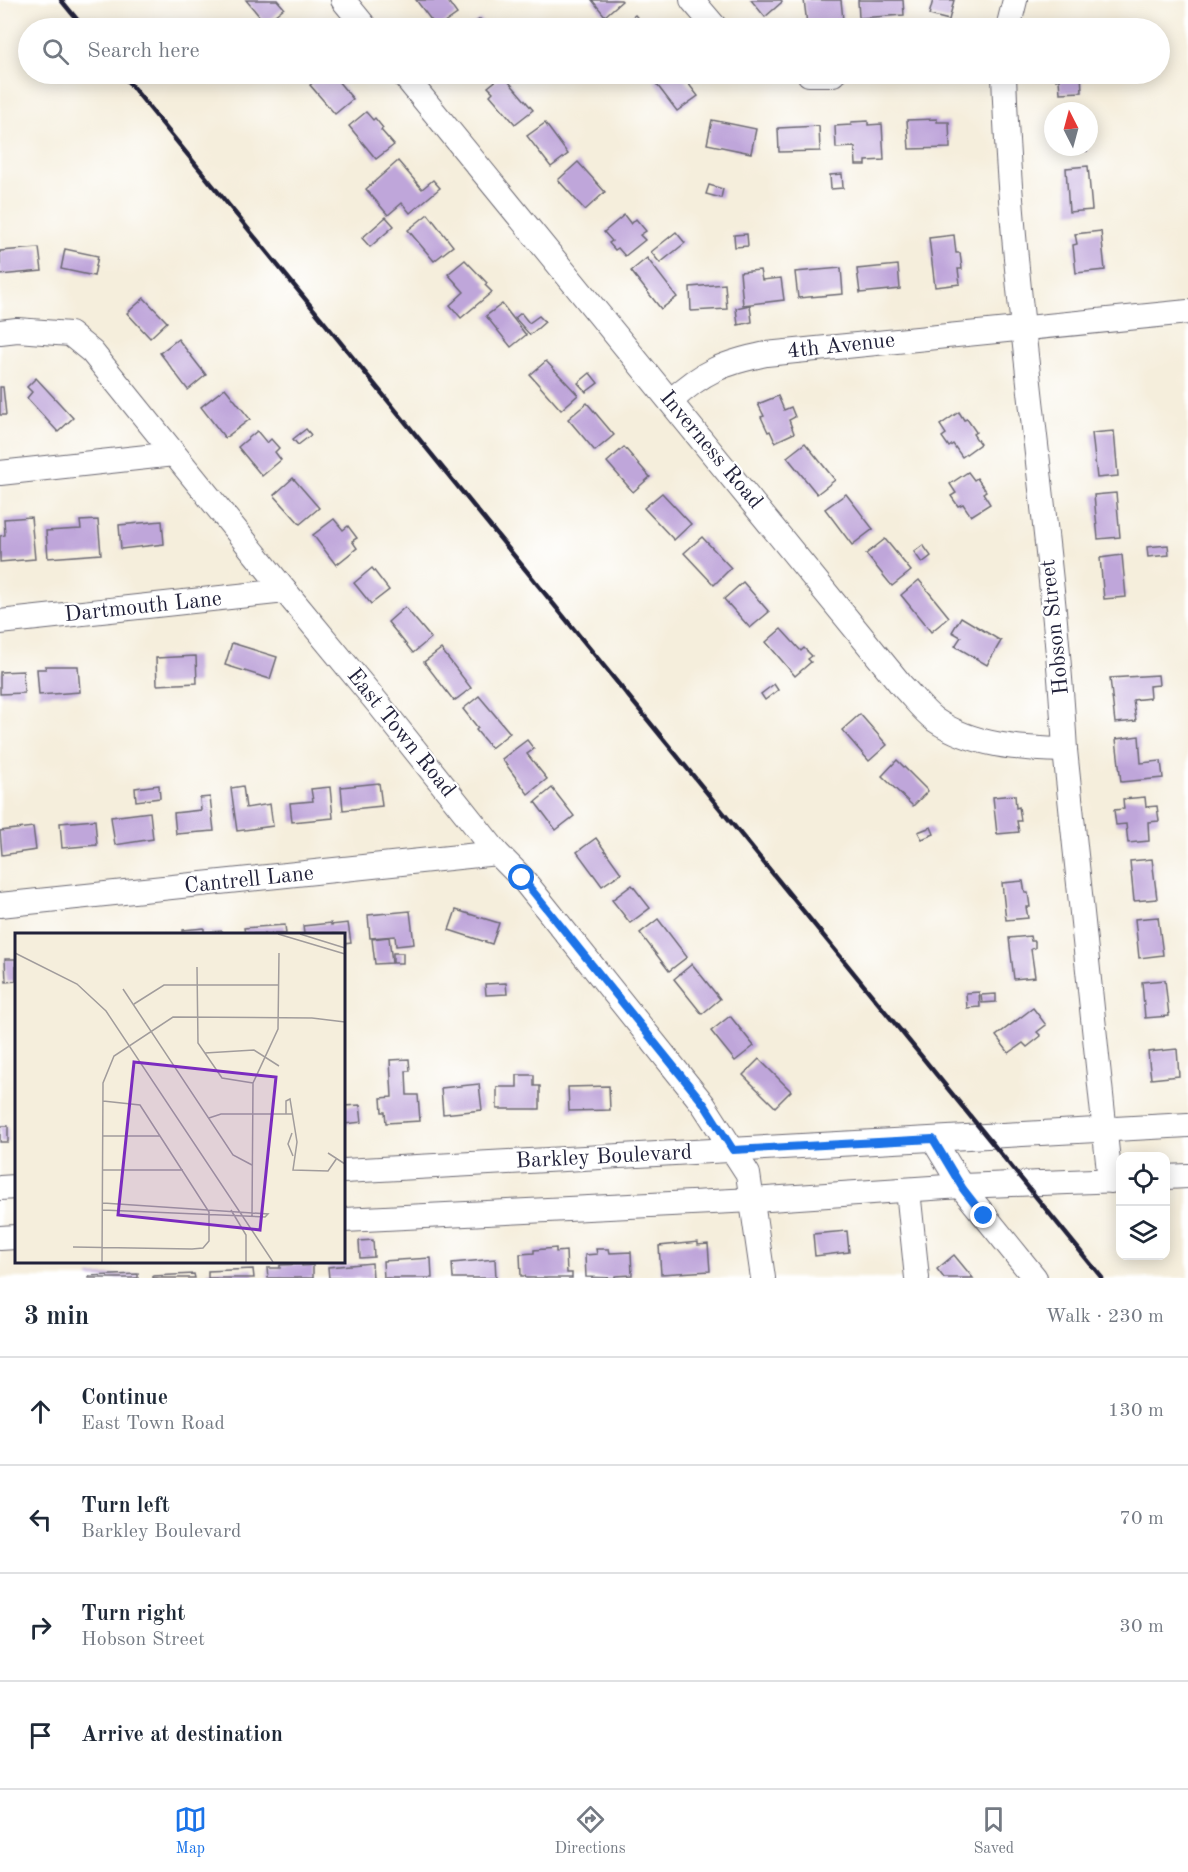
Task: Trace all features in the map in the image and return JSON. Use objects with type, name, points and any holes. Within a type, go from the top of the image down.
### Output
[{"type":"street","points":[[343,0],[358,18]]},
{"type":"street","points":[[692,0],[707,18]]},
{"type":"street","points":[[1010,18],[1015,0]]},
{"type":"street","name":"Inverness Road","points":[[411,84],[902,686],[934,719],[957,732],[980,740],[1023,749],[1065,750]]},
{"type":"street","name":"Hobson Street","points":[[1005,84],[1010,181],[1023,328],[1063,705],[1065,750],[1104,1131],[1115,1181]]},
{"type":"street","name":"4th Avenue","points":[[671,401],[706,372],[735,361],[766,354],[1188,312]]},
{"type":"street","name":"East Town Road","points":[[0,332],[17,330],[70,334],[92,352],[380,706],[497,854],[522,878],[704,1104],[748,1174],[763,1278]]},
{"type":"street","points":[[0,473],[174,454]]},
{"type":"street","name":"Dartmouth Lane","points":[[0,621],[285,591]]},
{"type":"street","name":"Cantrell Lane","points":[[0,905],[497,854]]},
{"type":"street","name":"Barkley Boulevard","points":[[345,1171],[1188,1125]]},
{"type":"street","points":[[933,1139],[961,1186],[1035,1278]]},
{"type":"street","points":[[1170,1177],[1188,1176]]},
{"type":"street","points":[[345,1220],[753,1200],[961,1186],[1115,1181]]},
{"type":"street","points":[[0,1188],[15,1187]]},
{"type":"street","points":[[908,1190],[917,1278]]},
{"type":"street","points":[[0,1238],[15,1237]]},
{"type":"building","points":[[246,0],[277,0],[284,8],[271,18],[261,18]]},
{"type":"building","points":[[416,0],[447,0],[457,14],[451,18],[430,18]]},
{"type":"building","points":[[592,0],[621,0],[622,1],[605,16]]},
{"type":"building","points":[[751,0],[781,0],[782,2],[765,17]]},
{"type":"building","points":[[804,0],[841,0],[843,18],[806,18]]},
{"type":"building","points":[[858,0],[903,0],[904,15],[859,18]]},
{"type":"building","points":[[933,0],[954,0],[950,18],[929,15]]},
{"type":"building","points":[[340,84],[353,99],[335,114],[310,85]]},
{"type":"building","points":[[492,84],[511,84],[533,110],[515,124],[490,95],[493,92],[488,87]]},
{"type":"building","points":[[656,84],[689,84],[698,96],[677,111]]},
{"type":"building","points":[[1059,84],[1082,84],[1082,92],[1060,93]]},
{"type":"building","points":[[366,112],[373,120],[375,118],[383,128],[381,130],[394,145],[376,159],[349,126]]},
{"type":"building","points":[[937,119],[937,122],[949,122],[950,148],[909,149],[907,120]]},
{"type":"building","points":[[712,120],[756,129],[751,153],[707,144]]},
{"type":"building","points":[[868,121],[868,125],[882,124],[884,160],[866,161],[866,165],[856,165],[855,147],[836,148],[835,126]]},
{"type":"building","points":[[545,123],[568,154],[551,167],[527,136]]},
{"type":"building","points":[[819,126],[820,151],[779,152],[778,128]]},
{"type":"building","points":[[398,161],[422,189],[433,180],[440,188],[410,213],[402,203],[388,215],[366,189]]},
{"type":"building","points":[[578,162],[605,192],[585,210],[558,180]]},
{"type":"building","points":[[1088,166],[1092,210],[1069,212],[1066,168]]},
{"type":"building","points":[[842,174],[843,188],[831,189],[830,175]]},
{"type":"building","points":[[709,185],[723,189],[721,198],[706,194]]},
{"type":"building","points":[[428,214],[453,246],[434,261],[408,230]]},
{"type":"building","points":[[624,215],[631,224],[636,219],[646,231],[640,235],[645,240],[625,256],[618,248],[615,250],[609,243],[612,241],[604,232]]},
{"type":"building","points":[[386,217],[394,226],[370,247],[362,238]]},
{"type":"building","points":[[1101,231],[1105,270],[1076,273],[1073,245],[1077,244],[1075,234]]},
{"type":"building","points":[[676,232],[685,243],[660,263],[651,252]]},
{"type":"building","points":[[747,234],[748,246],[735,247],[734,235]]},
{"type":"building","points":[[954,235],[956,253],[960,253],[962,269],[958,269],[960,284],[935,287],[929,238]]},
{"type":"building","points":[[39,248],[42,271],[0,275],[0,251]]},
{"type":"building","points":[[65,249],[98,256],[94,276],[61,269]]},
{"type":"building","points":[[647,258],[677,297],[661,309],[631,271]]},
{"type":"building","points":[[465,260],[487,283],[485,285],[492,292],[461,318],[450,305],[464,292],[448,274]]},
{"type":"building","points":[[898,265],[900,289],[860,293],[857,269]]},
{"type":"building","points":[[841,268],[843,294],[798,298],[795,272]]},
{"type":"building","points":[[760,270],[762,280],[781,278],[784,300],[743,305],[740,272]]},
{"type":"building","points":[[725,284],[727,309],[691,311],[690,287]]},
{"type":"building","points":[[144,298],[167,322],[150,338],[127,313]]},
{"type":"building","points":[[502,304],[526,335],[511,347],[486,316]]},
{"type":"building","points":[[750,305],[752,322],[738,325],[736,308]]},
{"type":"building","points":[[521,313],[529,323],[539,316],[545,322],[530,335],[515,318]]},
{"type":"building","points":[[178,339],[206,375],[188,390],[160,353]]},
{"type":"building","points":[[546,361],[578,395],[561,410],[530,375]]},
{"type":"building","points":[[590,373],[598,383],[586,392],[578,383]]},
{"type":"building","points":[[36,378],[73,418],[58,432],[27,398],[32,392],[27,387]]},
{"type":"building","points":[[0,387],[3,387],[6,415],[0,415]]},
{"type":"building","points":[[225,388],[250,419],[225,438],[201,407]]},
{"type":"building","points":[[778,396],[784,410],[791,407],[795,417],[789,420],[794,433],[775,442],[761,417],[764,416],[758,404]]},
{"type":"building","points":[[587,403],[614,435],[595,451],[568,419]]},
{"type":"building","points":[[959,412],[976,432],[973,434],[980,444],[962,457],[953,444],[949,447],[942,437],[946,434],[940,425]]},
{"type":"building","points":[[306,429],[311,435],[298,445],[293,439]]},
{"type":"building","points":[[257,431],[267,443],[271,439],[279,448],[275,452],[281,460],[262,476],[238,447]]},
{"type":"building","points":[[1114,431],[1118,476],[1097,478],[1092,433]]},
{"type":"building","points":[[805,443],[835,480],[817,494],[787,457]]},
{"type":"building","points":[[624,447],[650,477],[633,492],[607,462]]},
{"type":"building","points":[[968,472],[974,480],[977,478],[986,491],[983,493],[990,504],[971,516],[963,504],[958,506],[951,496],[956,493],[950,484]]},
{"type":"building","points":[[293,478],[319,508],[300,524],[274,495]]},
{"type":"building","points":[[662,493],[691,524],[674,540],[644,508]]},
{"type":"building","points":[[1116,493],[1120,537],[1098,539],[1094,495]]},
{"type":"building","points":[[846,494],[873,529],[852,545],[825,509]]},
{"type":"building","points":[[31,517],[35,559],[0,562],[0,536],[5,535],[4,519]]},
{"type":"building","points":[[334,519],[343,530],[348,526],[357,538],[352,541],[357,548],[336,565],[313,535]]},
{"type":"building","points":[[98,520],[101,554],[48,558],[46,531],[81,529],[80,521]]},
{"type":"building","points":[[162,521],[164,544],[121,549],[119,525]]},
{"type":"building","points":[[702,537],[731,568],[714,585],[684,553]]},
{"type":"building","points":[[885,539],[911,571],[892,586],[866,554]]},
{"type":"building","points":[[923,545],[931,556],[922,563],[914,552]]},
{"type":"building","points":[[1168,545],[1169,555],[1148,557],[1147,547]]},
{"type":"building","points":[[1122,555],[1126,597],[1104,599],[1100,558]]},
{"type":"building","points":[[372,568],[389,590],[371,604],[354,583]]},
{"type":"building","points":[[919,580],[949,617],[931,632],[901,595]]},
{"type":"building","points":[[743,582],[769,612],[750,628],[724,599]]},
{"type":"building","points":[[405,607],[431,638],[413,653],[388,622]]},
{"type":"building","points":[[961,617],[1001,641],[987,665],[955,646],[961,637],[952,632]]},
{"type":"building","points":[[781,629],[801,651],[804,648],[812,656],[808,659],[811,662],[795,676],[766,642]]},
{"type":"building","points":[[232,643],[277,657],[270,679],[225,665]]},
{"type":"building","points":[[441,649],[471,688],[454,701],[424,662]]},
{"type":"building","points":[[196,656],[197,683],[157,685],[156,658]]},
{"type":"building","points":[[45,666],[78,666],[80,692],[39,695],[37,669],[46,669]]},
{"type":"building","points":[[23,671],[24,693],[0,694],[0,672]]},
{"type":"building","points":[[1158,675],[1159,685],[1149,686],[1150,698],[1133,700],[1136,721],[1115,723],[1110,678]]},
{"type":"building","points":[[774,684],[778,690],[765,700],[761,694]]},
{"type":"building","points":[[479,696],[510,733],[491,748],[463,709]]},
{"type":"building","points":[[860,714],[887,745],[869,761],[842,730]]},
{"type":"building","points":[[1139,736],[1141,763],[1161,761],[1163,778],[1121,782],[1116,739]]},
{"type":"building","points":[[527,740],[534,749],[527,754],[547,779],[528,794],[502,759]]},
{"type":"building","points":[[897,760],[928,791],[913,806],[882,776]]},
{"type":"building","points":[[379,783],[382,806],[343,810],[341,787]]},
{"type":"building","points":[[159,785],[160,798],[136,801],[135,788]]},
{"type":"building","points":[[243,786],[246,808],[270,804],[273,826],[237,831],[231,788]]},
{"type":"building","points":[[330,787],[333,818],[292,822],[290,803],[313,801],[311,789]]},
{"type":"building","points":[[552,788],[574,816],[556,830],[535,802]]},
{"type":"building","points":[[1015,795],[1016,808],[1019,807],[1021,821],[1017,821],[1019,832],[997,834],[993,797]]},
{"type":"building","points":[[210,797],[214,831],[176,834],[174,813],[201,810],[200,798]]},
{"type":"building","points":[[1145,797],[1146,807],[1157,806],[1159,821],[1148,822],[1149,841],[1128,843],[1126,824],[1116,825],[1114,810],[1124,809],[1123,799]]},
{"type":"building","points":[[150,812],[153,839],[115,845],[111,817]]},
{"type":"building","points":[[95,820],[97,845],[62,848],[60,823]]},
{"type":"building","points":[[33,827],[36,850],[2,855],[0,831]]},
{"type":"building","points":[[931,827],[934,834],[922,839],[918,832]]},
{"type":"building","points":[[596,838],[621,873],[602,886],[577,852]]},
{"type":"building","points":[[1152,859],[1157,899],[1134,901],[1130,861]]},
{"type":"building","points":[[1023,881],[1030,907],[1026,907],[1028,918],[1006,920],[1002,883]]},
{"type":"building","points":[[632,885],[650,908],[630,923],[612,900]]},
{"type":"building","points":[[456,910],[499,923],[492,944],[449,930]]},
{"type":"building","points":[[410,911],[414,944],[396,946],[395,936],[370,938],[368,915]]},
{"type":"building","points":[[1158,917],[1163,955],[1139,958],[1135,919]]},
{"type":"building","points":[[658,919],[687,957],[669,971],[640,933]]},
{"type":"building","points":[[348,923],[351,943],[345,944],[345,933],[304,933],[303,926]]},
{"type":"building","points":[[285,925],[286,933],[245,933],[244,928]]},
{"type":"building","points":[[204,928],[204,932],[222,931],[222,933],[183,933],[183,930]]},
{"type":"building","points":[[1030,936],[1031,941],[1035,941],[1035,948],[1031,949],[1035,977],[1014,979],[1009,938]]},
{"type":"building","points":[[389,937],[392,963],[375,964],[372,939]]},
{"type":"building","points":[[393,953],[403,953],[403,963],[393,963]]},
{"type":"building","points":[[5,959],[15,959],[15,981],[6,982]]},
{"type":"building","points":[[692,964],[720,999],[702,1014],[674,979]]},
{"type":"building","points":[[1165,980],[1169,1016],[1145,1018],[1142,982]]},
{"type":"building","points":[[506,983],[507,994],[486,995],[485,984]]},
{"type":"building","points":[[979,992],[980,1007],[967,1008],[966,993]]},
{"type":"building","points":[[996,994],[996,1002],[982,1003],[981,995]]},
{"type":"building","points":[[1033,1008],[1046,1025],[1037,1032],[1041,1036],[1027,1047],[1023,1043],[1009,1053],[996,1036]]},
{"type":"building","points":[[730,1016],[754,1046],[735,1061],[711,1031]]},
{"type":"building","points":[[1177,1049],[1179,1076],[1151,1079],[1148,1052]]},
{"type":"building","points":[[409,1059],[410,1071],[406,1071],[407,1095],[418,1095],[420,1121],[386,1123],[381,1098],[392,1097],[390,1060]]},
{"type":"building","points":[[759,1059],[791,1091],[775,1107],[743,1075]]},
{"type":"building","points":[[517,1075],[534,1075],[534,1086],[540,1086],[540,1109],[497,1109],[497,1087],[517,1087]]},
{"type":"building","points":[[479,1084],[482,1110],[443,1114],[441,1088]]},
{"type":"building","points":[[609,1086],[610,1110],[569,1111],[568,1087]]},
{"type":"building","points":[[360,1105],[362,1122],[345,1124],[345,1106]]},
{"type":"building","points":[[0,1126],[8,1126],[8,1142],[0,1142]]},
{"type":"building","points":[[847,1231],[849,1252],[815,1256],[813,1234]]},
{"type":"building","points":[[373,1240],[374,1257],[360,1258],[359,1241]]},
{"type":"building","points":[[698,1242],[698,1245],[708,1244],[710,1271],[661,1274],[659,1246]]},
{"type":"building","points":[[556,1248],[556,1252],[566,1251],[567,1273],[572,1273],[572,1278],[526,1278],[521,1276],[520,1254]]},
{"type":"building","points":[[596,1249],[609,1249],[610,1253],[631,1252],[632,1275],[615,1276],[615,1278],[586,1277],[585,1255],[597,1254]]},
{"type":"building","points":[[954,1255],[973,1278],[944,1278],[937,1269]]},
{"type":"building","points":[[431,1258],[432,1278],[384,1278],[383,1261]]},
{"type":"building","points":[[495,1259],[496,1278],[453,1278],[452,1263]]},
{"type":"building","points":[[372,1263],[373,1278],[329,1278],[328,1267]]},
{"type":"building","points":[[302,1264],[302,1266],[313,1265],[313,1278],[268,1278],[267,1268]]},
{"type":"building","points":[[253,1269],[254,1278],[208,1278],[208,1271]]},
{"type":"building","points":[[138,1274],[138,1278],[89,1278],[89,1276]]},
{"type":"building","points":[[194,1274],[195,1278],[153,1278],[153,1276]]},
{"type":"railway","points":[[61,0],[76,18]]},
{"type":"railway","points":[[130,84],[1102,1278]]},
{"type":"route","points":[[522,878],[704,1104],[733,1150],[933,1139],[963,1189],[984,1216]]}]
